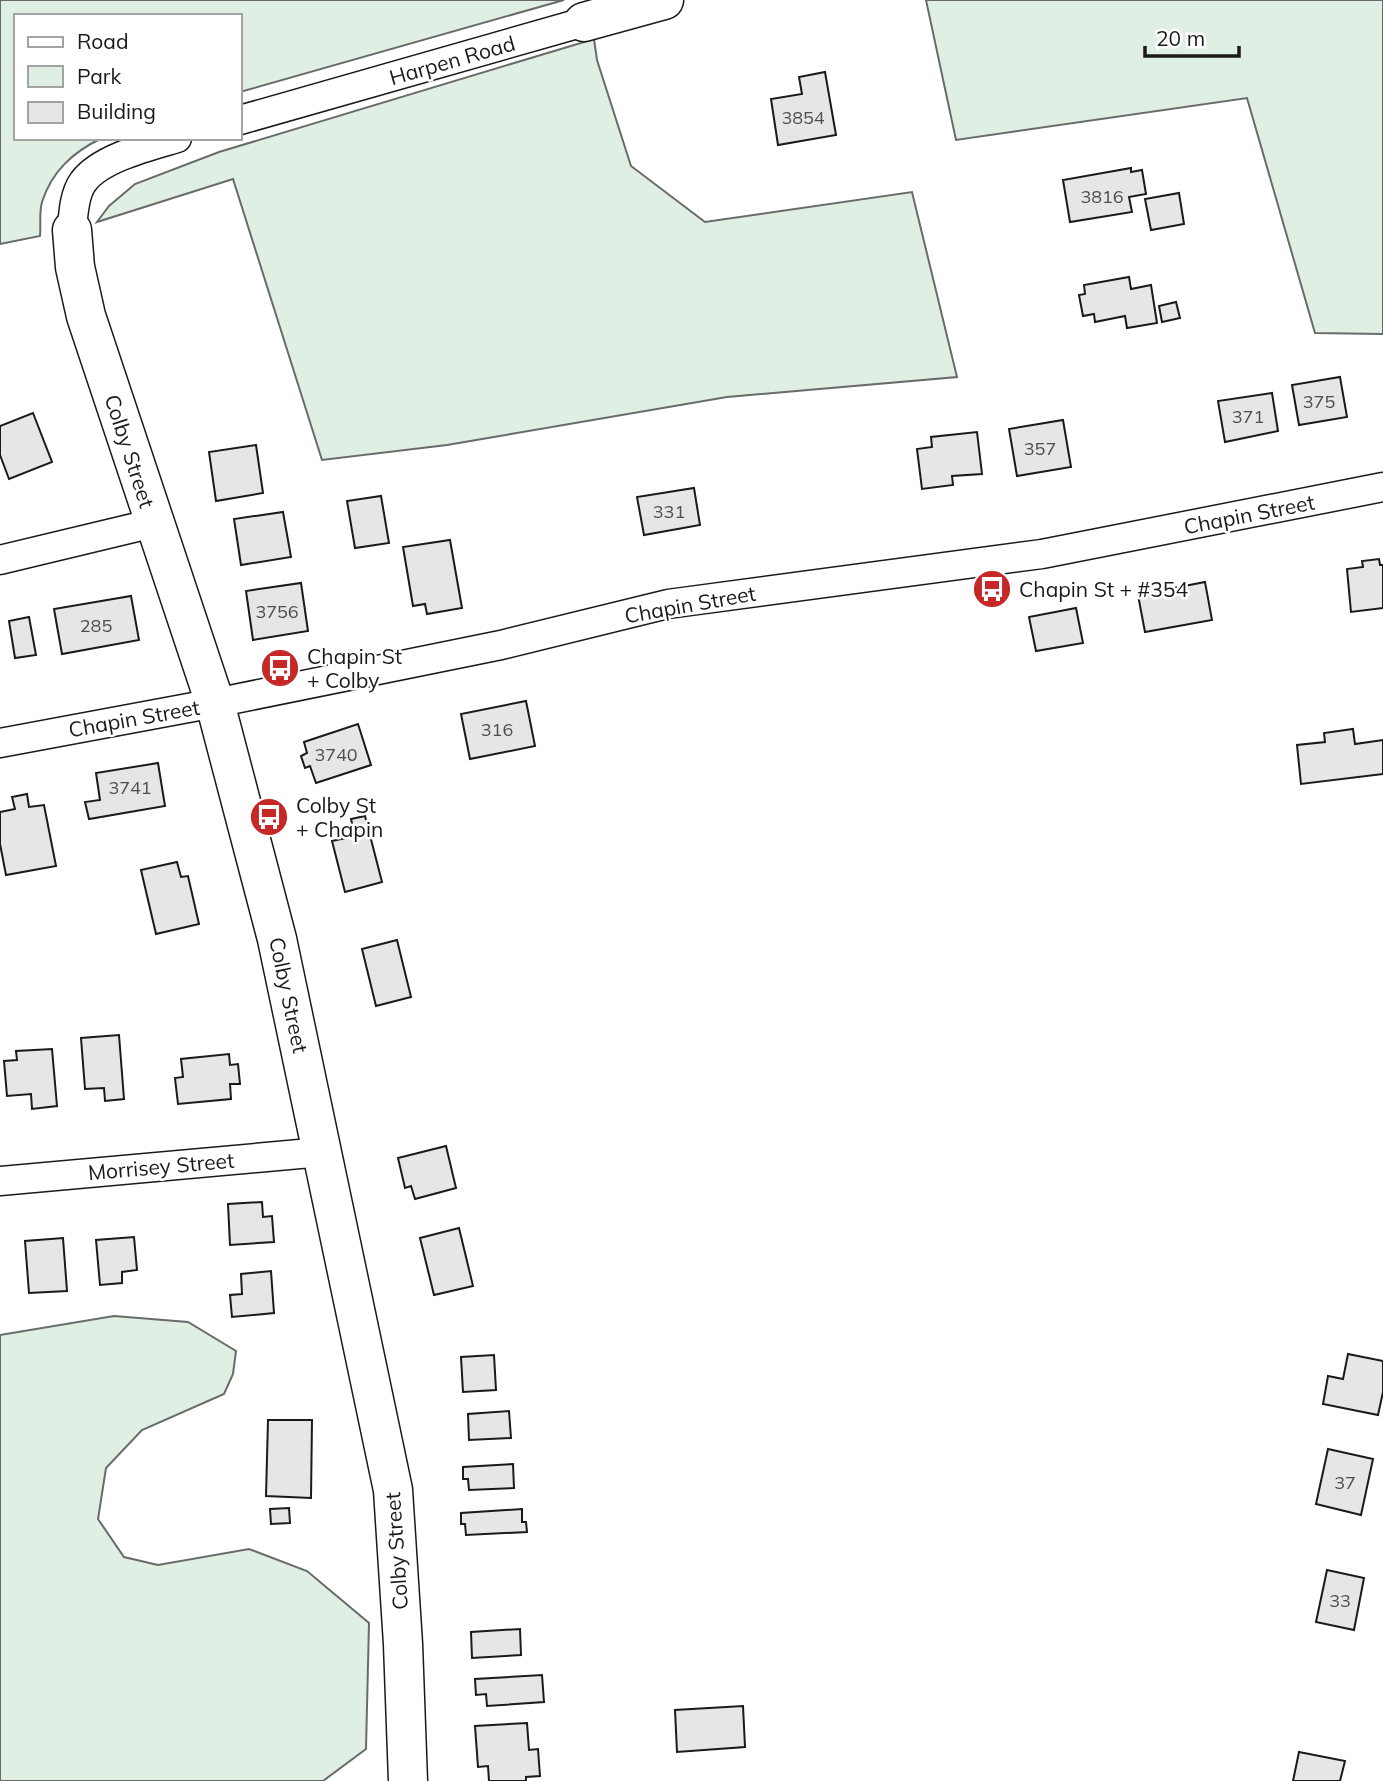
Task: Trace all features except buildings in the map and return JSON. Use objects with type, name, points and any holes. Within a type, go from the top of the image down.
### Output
[{"type":"street","name":"Harpen Road","points":[[242,119],[664,0]]},
{"type":"street","points":[[72,230],[74,210],[83,182],[104,165],[132,151],[170,140]]},
{"type":"street","name":"Colby Street","points":[[72,230],[75,267],[86,316],[215,703],[277,939],[393,1490],[408,1781]]},
{"type":"street","name":"Chapin Street","points":[[0,743],[501,645],[668,604],[1042,554],[1383,487]]},
{"type":"street","points":[[0,560],[154,523]]},
{"type":"street","name":"Morrisey Street","points":[[0,1181],[322,1152]]},
{"type":"green space","points":[[0,0],[564,0],[242,91],[242,14],[14,14],[14,140],[99,140],[73,156],[52,181],[41,206],[40,236],[0,244]]},
{"type":"green space","points":[[926,0],[1383,0],[1383,334],[1315,333],[1247,98],[956,140]]},
{"type":"green space","points":[[594,39],[597,60],[631,166],[705,222],[912,192],[957,377],[727,397],[447,445],[322,460],[233,179],[97,222],[109,206],[135,184],[219,152]]},
{"type":"green space","points":[[114,1316],[188,1322],[236,1351],[233,1374],[224,1394],[142,1430],[106,1468],[98,1519],[124,1557],[158,1565],[249,1549],[307,1571],[369,1623],[366,1749],[323,1781],[0,1781],[0,1335]]},
{"type":"place","name":"Chapin St + #354","points":[[992,589]]},
{"type":"place","name":"Chapin St + Colby","points":[[280,668]]},
{"type":"place","name":"Colby St + Chapin","points":[[269,817]]}]
